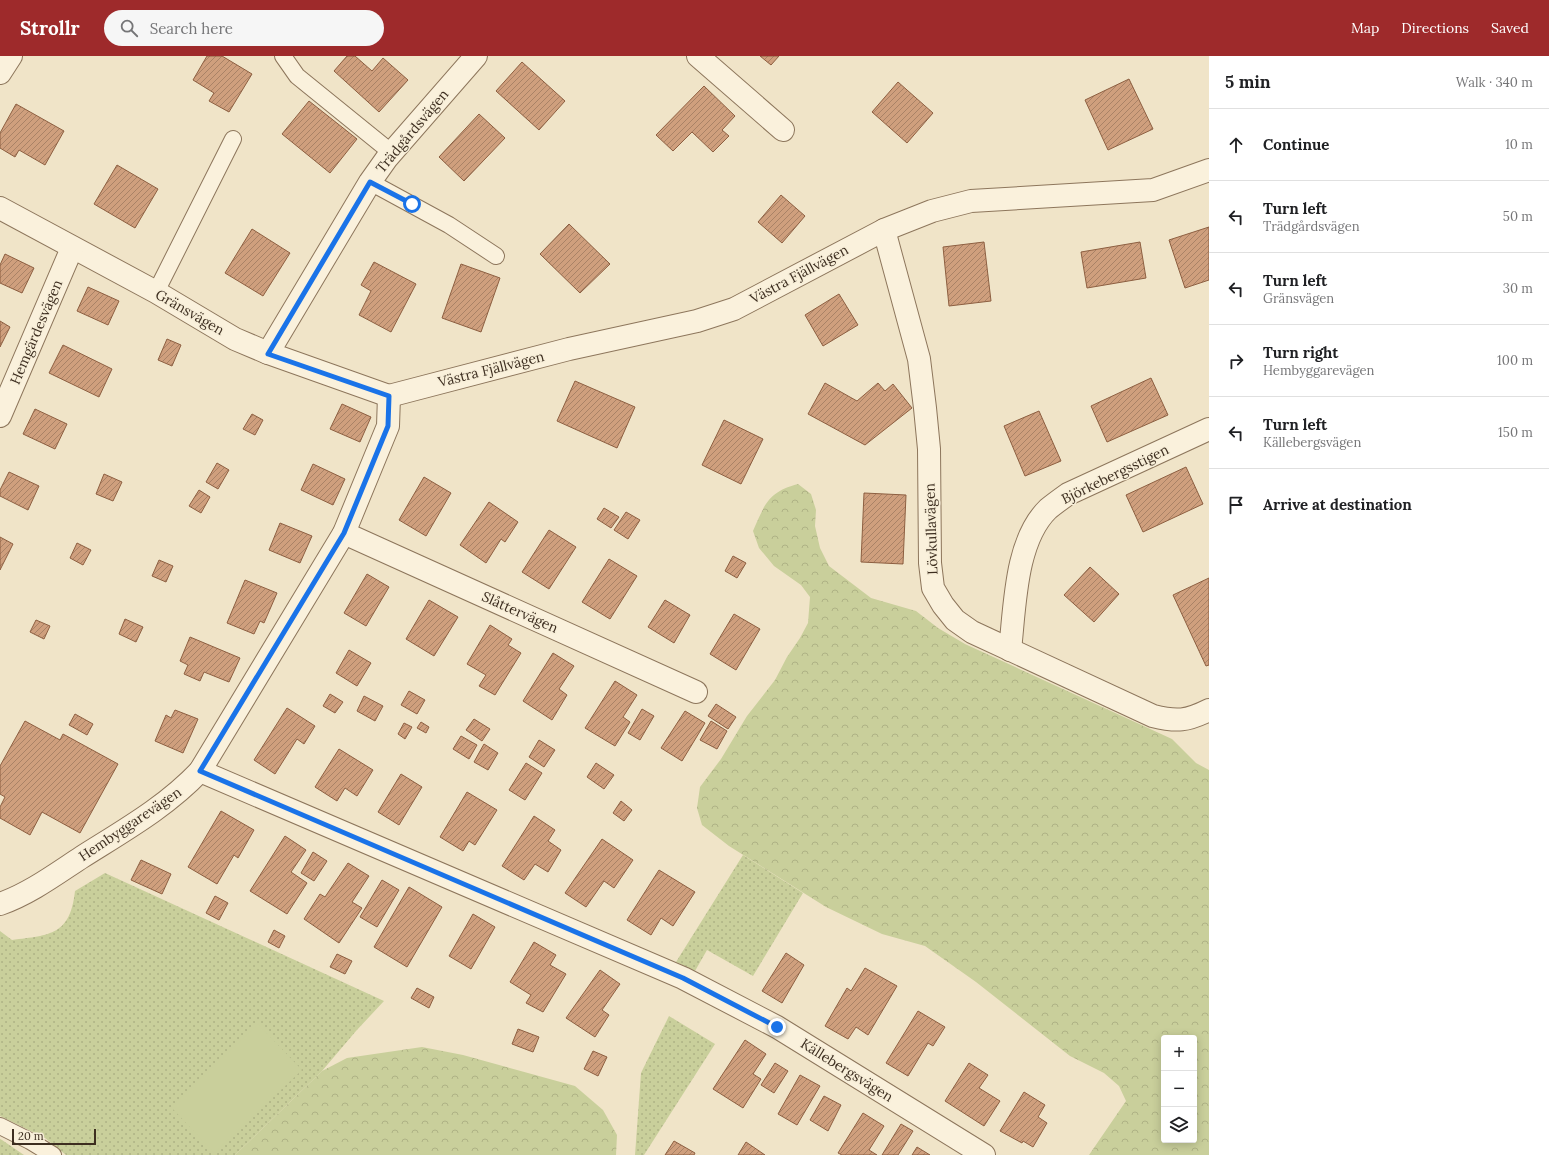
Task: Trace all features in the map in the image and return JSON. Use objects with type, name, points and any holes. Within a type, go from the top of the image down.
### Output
[{"type":"street","points":[[0,73],[11,56]]},
{"type":"street","name":"Trädgårdsvägen","points":[[268,354],[370,182],[392,152],[476,56]]},
{"type":"street","points":[[698,56],[783,130]]},
{"type":"street","name":"Västra Fjällvägen","points":[[389,396],[561,351],[697,321],[734,309],[884,230],[932,212],[971,201],[1154,190],[1209,170]]},
{"type":"street","name":"Gränsvägen","points":[[0,208],[156,292],[235,339],[268,354],[389,396]]},
{"type":"street","name":"Lövkullavägen","points":[[884,230],[918,359],[929,449],[930,563],[933,588],[943,605],[955,620],[972,632],[1152,716],[1171,720],[1190,719],[1209,710]]},
{"type":"street","name":"Hemgärdesvägen","points":[[0,416],[72,248]]},
{"type":"street","name":"Hembyggarevägen","points":[[0,904],[11,900],[49,878],[155,810],[184,788],[200,771],[344,533],[388,426],[389,396]]},
{"type":"street","name":"Björkebergsstigen","points":[[1010,650],[1018,569],[1037,524],[1048,510],[1068,494],[1209,429]]},
{"type":"street","name":"Slåttervägen","points":[[344,533],[696,692]]},
{"type":"street","name":"Källebergsvägen","points":[[200,771],[683,978],[777,1027],[984,1155]]},
{"type":"lane","points":[[283,56],[297,76],[392,152]]},
{"type":"lane","points":[[156,292],[233,138]]},
{"type":"lane","points":[[370,182],[449,226],[496,256]]},
{"type":"lane","points":[[0,1126],[30,1141],[53,1155]]},
{"type":"green space","points":[[798,484],[811,494],[816,510],[815,526],[820,548],[829,566],[871,598],[916,611],[938,628],[965,644],[1172,739],[1196,763],[1209,770],[1209,1155],[1089,1155],[1126,1101],[1119,1086],[1104,1073],[1070,1056],[976,982],[925,946],[882,934],[826,907],[729,846],[702,825],[697,808],[700,787],[721,759],[747,716],[775,680],[808,623],[810,597],[801,585],[774,566],[759,548],[753,531],[769,500],[780,491]]},
{"type":"green space","points":[[743,855],[803,893],[753,976],[707,950],[695,971],[676,962]]},
{"type":"green space","points":[[105,873],[384,1001],[322,1071],[235,1155],[66,1155],[45,1138],[0,1116],[0,931],[12,940],[48,934],[56,930],[63,925],[69,917],[75,891]]},
{"type":"green space","points":[[669,1016],[715,1044],[644,1155],[635,1155],[641,1073]]},
{"type":"green space","points":[[258,1024],[302,1070],[214,1153],[171,1107]]},
{"type":"green space","points":[[422,1047],[463,1055],[575,1086],[603,1110],[617,1135],[616,1155],[235,1155],[322,1071],[347,1058]]},
{"type":"green space","points":[[0,1139],[2,1140],[24,1155],[0,1155]]},
{"type":"building","points":[[207,56],[222,56],[252,74],[229,112],[209,101],[214,93],[193,80]]},
{"type":"building","points":[[347,56],[355,56],[372,71],[383,58],[408,80],[379,112],[334,71]]},
{"type":"building","points":[[760,56],[779,56],[771,65]]},
{"type":"building","points":[[522,62],[565,101],[539,130],[496,91]]},
{"type":"building","points":[[1129,79],[1153,129],[1108,150],[1085,100]]},
{"type":"building","points":[[898,82],[933,113],[907,143],[872,112]]},
{"type":"building","points":[[704,86],[735,116],[722,130],[729,136],[713,152],[692,132],[673,151],[656,135]]},
{"type":"building","points":[[309,101],[357,139],[330,173],[282,134]]},
{"type":"building","points":[[16,104],[64,131],[45,165],[19,150],[15,157],[0,148],[0,133]]},
{"type":"building","points":[[479,114],[505,138],[464,181],[439,157]]},
{"type":"building","points":[[117,165],[158,189],[135,228],[94,204]]},
{"type":"building","points":[[781,195],[805,216],[782,243],[758,222]]},
{"type":"building","points":[[569,224],[610,264],[580,293],[540,254]]},
{"type":"building","points":[[1209,227],[1209,280],[1185,288],[1169,240]]},
{"type":"building","points":[[252,229],[290,253],[263,296],[225,273]]},
{"type":"building","points":[[984,242],[991,301],[949,306],[943,247]]},
{"type":"building","points":[[1140,242],[1146,278],[1087,288],[1081,252]]},
{"type":"building","points":[[5,254],[34,268],[22,293],[0,283],[0,265]]},
{"type":"building","points":[[374,262],[416,284],[391,332],[359,315],[371,291],[361,285]]},
{"type":"building","points":[[461,264],[500,278],[481,332],[442,318]]},
{"type":"building","points":[[88,287],[119,301],[108,325],[77,311]]},
{"type":"building","points":[[839,294],[858,325],[823,346],[805,315]]},
{"type":"building","points":[[0,321],[10,327],[0,347]]},
{"type":"building","points":[[167,339],[181,345],[172,366],[158,360]]},
{"type":"building","points":[[63,345],[112,369],[99,397],[49,373]]},
{"type":"building","points":[[1151,378],[1168,415],[1107,442],[1091,406]]},
{"type":"building","points":[[575,381],[635,407],[617,448],[557,421]]},
{"type":"building","points":[[825,383],[857,401],[878,383],[885,391],[893,384],[912,408],[865,445],[808,414]]},
{"type":"building","points":[[342,404],[371,417],[360,442],[330,429]]},
{"type":"building","points":[[35,409],[67,424],[55,449],[23,434]]},
{"type":"building","points":[[1039,411],[1061,461],[1025,476],[1004,426]]},
{"type":"building","points":[[252,414],[263,420],[255,435],[243,429]]},
{"type":"building","points":[[724,420],[763,439],[741,484],[702,465]]},
{"type":"building","points":[[217,463],[229,470],[218,489],[206,482]]},
{"type":"building","points":[[313,464],[345,479],[333,505],[301,490]]},
{"type":"building","points":[[1186,467],[1203,504],[1143,532],[1126,495]]},
{"type":"building","points":[[9,472],[39,486],[28,510],[0,496],[0,490]]},
{"type":"building","points":[[104,474],[122,482],[113,501],[96,494]]},
{"type":"building","points":[[424,477],[451,493],[426,536],[399,520]]},
{"type":"building","points":[[199,490],[210,497],[201,513],[189,506]]},
{"type":"building","points":[[864,493],[906,495],[903,564],[861,562]]},
{"type":"building","points":[[489,502],[518,522],[505,542],[501,539],[486,563],[460,545]]},
{"type":"building","points":[[604,508],[619,517],[611,528],[597,519]]},
{"type":"building","points":[[626,512],[640,520],[628,539],[614,530]]},
{"type":"building","points":[[280,523],[312,536],[300,563],[269,550]]},
{"type":"building","points":[[549,530],[576,547],[549,589],[522,572]]},
{"type":"building","points":[[0,537],[13,544],[0,570]]},
{"type":"building","points":[[77,543],[91,550],[83,565],[70,558]]},
{"type":"building","points":[[733,556],[746,563],[737,578],[725,571]]},
{"type":"building","points":[[609,559],[637,576],[610,619],[582,602]]},
{"type":"building","points":[[159,560],[173,566],[166,582],[152,576]]},
{"type":"building","points":[[1090,567],[1119,594],[1094,622],[1064,595]]},
{"type":"building","points":[[367,574],[389,587],[366,626],[344,613]]},
{"type":"building","points":[[1209,578],[1209,665],[1206,666],[1173,595]]},
{"type":"building","points":[[245,580],[277,593],[264,623],[260,621],[254,634],[227,623]]},
{"type":"building","points":[[429,600],[458,617],[434,656],[406,639]]},
{"type":"building","points":[[665,600],[690,615],[674,643],[648,627]]},
{"type":"building","points":[[734,614],[760,629],[736,670],[710,654]]},
{"type":"building","points":[[125,619],[143,627],[136,642],[119,634]]},
{"type":"building","points":[[36,620],[50,626],[44,639],[30,632]]},
{"type":"building","points":[[490,625],[512,639],[508,645],[521,653],[495,695],[479,686],[486,675],[467,664]]},
{"type":"building","points":[[190,637],[240,658],[229,682],[204,672],[200,681],[184,674],[188,665],[180,661]]},
{"type":"building","points":[[349,650],[371,663],[357,686],[336,673]]},
{"type":"building","points":[[553,653],[574,666],[559,689],[567,695],[552,720],[523,701]]},
{"type":"building","points":[[615,681],[637,695],[623,717],[630,722],[615,746],[585,728]]},
{"type":"building","points":[[409,691],[425,700],[417,714],[401,705]]},
{"type":"building","points":[[330,694],[343,702],[335,713],[323,706]]},
{"type":"building","points":[[364,696],[383,706],[375,721],[357,711]]},
{"type":"building","points":[[716,704],[736,717],[728,729],[708,716]]},
{"type":"building","points":[[287,708],[315,726],[304,744],[297,739],[275,774],[254,760]]},
{"type":"building","points":[[642,709],[654,716],[640,740],[628,733]]},
{"type":"building","points":[[175,710],[198,719],[183,753],[155,741],[166,715],[171,718]]},
{"type":"building","points":[[685,711],[705,723],[682,761],[661,748]]},
{"type":"building","points":[[75,714],[93,724],[87,735],[69,725]]},
{"type":"building","points":[[474,719],[490,729],[482,741],[466,730]]},
{"type":"building","points":[[25,721],[60,740],[63,734],[118,764],[80,833],[42,812],[30,835],[0,818],[0,807],[5,797],[0,794],[0,766]]},
{"type":"building","points":[[711,721],[727,731],[717,749],[700,740]]},
{"type":"building","points":[[421,722],[429,727],[426,733],[417,728]]},
{"type":"building","points":[[404,723],[412,727],[405,739],[398,734]]},
{"type":"building","points":[[461,736],[477,745],[469,759],[453,749]]},
{"type":"building","points":[[539,740],[555,750],[544,767],[529,757]]},
{"type":"building","points":[[484,744],[498,753],[488,770],[474,762]]},
{"type":"building","points":[[339,749],[373,770],[357,796],[345,788],[337,801],[315,787]]},
{"type":"building","points":[[526,763],[542,773],[525,800],[509,790]]},
{"type":"building","points":[[596,763],[614,775],[604,789],[587,777]]},
{"type":"building","points":[[401,774],[422,787],[399,825],[378,812]]},
{"type":"building","points":[[467,792],[497,810],[475,845],[469,841],[463,851],[440,837]]},
{"type":"building","points":[[621,801],[632,810],[624,821],[613,813]]},
{"type":"building","points":[[221,811],[254,830],[238,858],[234,855],[217,884],[188,867]]},
{"type":"building","points":[[534,816],[555,830],[548,841],[561,850],[548,872],[535,864],[524,880],[502,866]]},
{"type":"building","points":[[285,836],[306,850],[291,872],[307,883],[287,914],[250,891]]},
{"type":"building","points":[[602,839],[633,860],[614,888],[604,881],[586,907],[565,893]]},
{"type":"building","points":[[313,852],[327,861],[314,881],[301,873]]},
{"type":"building","points":[[141,860],[171,874],[162,894],[131,880]]},
{"type":"building","points":[[348,863],[369,876],[352,902],[362,908],[339,943],[304,919],[320,894],[325,897]]},
{"type":"building","points":[[659,870],[695,892],[673,926],[661,918],[651,935],[627,920]]},
{"type":"building","points":[[382,880],[399,890],[377,927],[360,917]]},
{"type":"building","points":[[409,887],[442,907],[407,967],[374,947]]},
{"type":"building","points":[[215,896],[228,903],[219,920],[206,913]]},
{"type":"building","points":[[473,914],[495,927],[471,969],[449,956]]},
{"type":"building","points":[[274,930],[285,936],[279,948],[268,942]]},
{"type":"building","points":[[534,942],[556,955],[550,965],[566,974],[543,1012],[526,1003],[531,995],[510,982]]},
{"type":"building","points":[[786,953],[804,965],[782,1003],[762,991]]},
{"type":"building","points":[[337,954],[352,961],[345,974],[330,967]]},
{"type":"building","points":[[865,968],[897,986],[868,1035],[856,1027],[848,1039],[825,1026],[847,988],[851,991]]},
{"type":"building","points":[[600,970],[620,984],[602,1010],[609,1015],[595,1037],[566,1018]]},
{"type":"building","points":[[417,988],[434,997],[429,1008],[411,998]]},
{"type":"building","points":[[918,1011],[945,1027],[933,1046],[928,1043],[908,1076],[886,1063]]},
{"type":"building","points":[[518,1029],[539,1037],[533,1052],[512,1044]]},
{"type":"building","points":[[745,1040],[766,1054],[753,1074],[761,1079],[743,1108],[713,1089]]},
{"type":"building","points":[[593,1051],[607,1057],[598,1076],[584,1069]]},
{"type":"building","points":[[775,1063],[788,1071],[774,1093],[761,1085]]},
{"type":"building","points":[[969,1063],[988,1075],[979,1088],[1000,1101],[984,1126],[945,1101]]},
{"type":"building","points":[[800,1075],[820,1086],[797,1125],[778,1114]]},
{"type":"building","points":[[1024,1092],[1045,1105],[1038,1117],[1047,1123],[1033,1147],[1000,1131]]},
{"type":"building","points":[[824,1096],[841,1105],[828,1131],[810,1120]]},
{"type":"building","points":[[863,1113],[884,1126],[869,1150],[877,1155],[842,1155],[838,1153]]},
{"type":"building","points":[[901,1124],[913,1131],[898,1155],[882,1155]]},
{"type":"building","points":[[674,1141],[695,1153],[694,1155],[665,1155]]},
{"type":"building","points":[[746,1142],[765,1155],[738,1155]]},
{"type":"building","points":[[917,1147],[930,1155],[912,1155]]},
{"type":"route","points":[[412,204],[370,182],[268,354],[389,396],[388,426],[344,533],[200,771],[683,978],[777,1027]]}]
